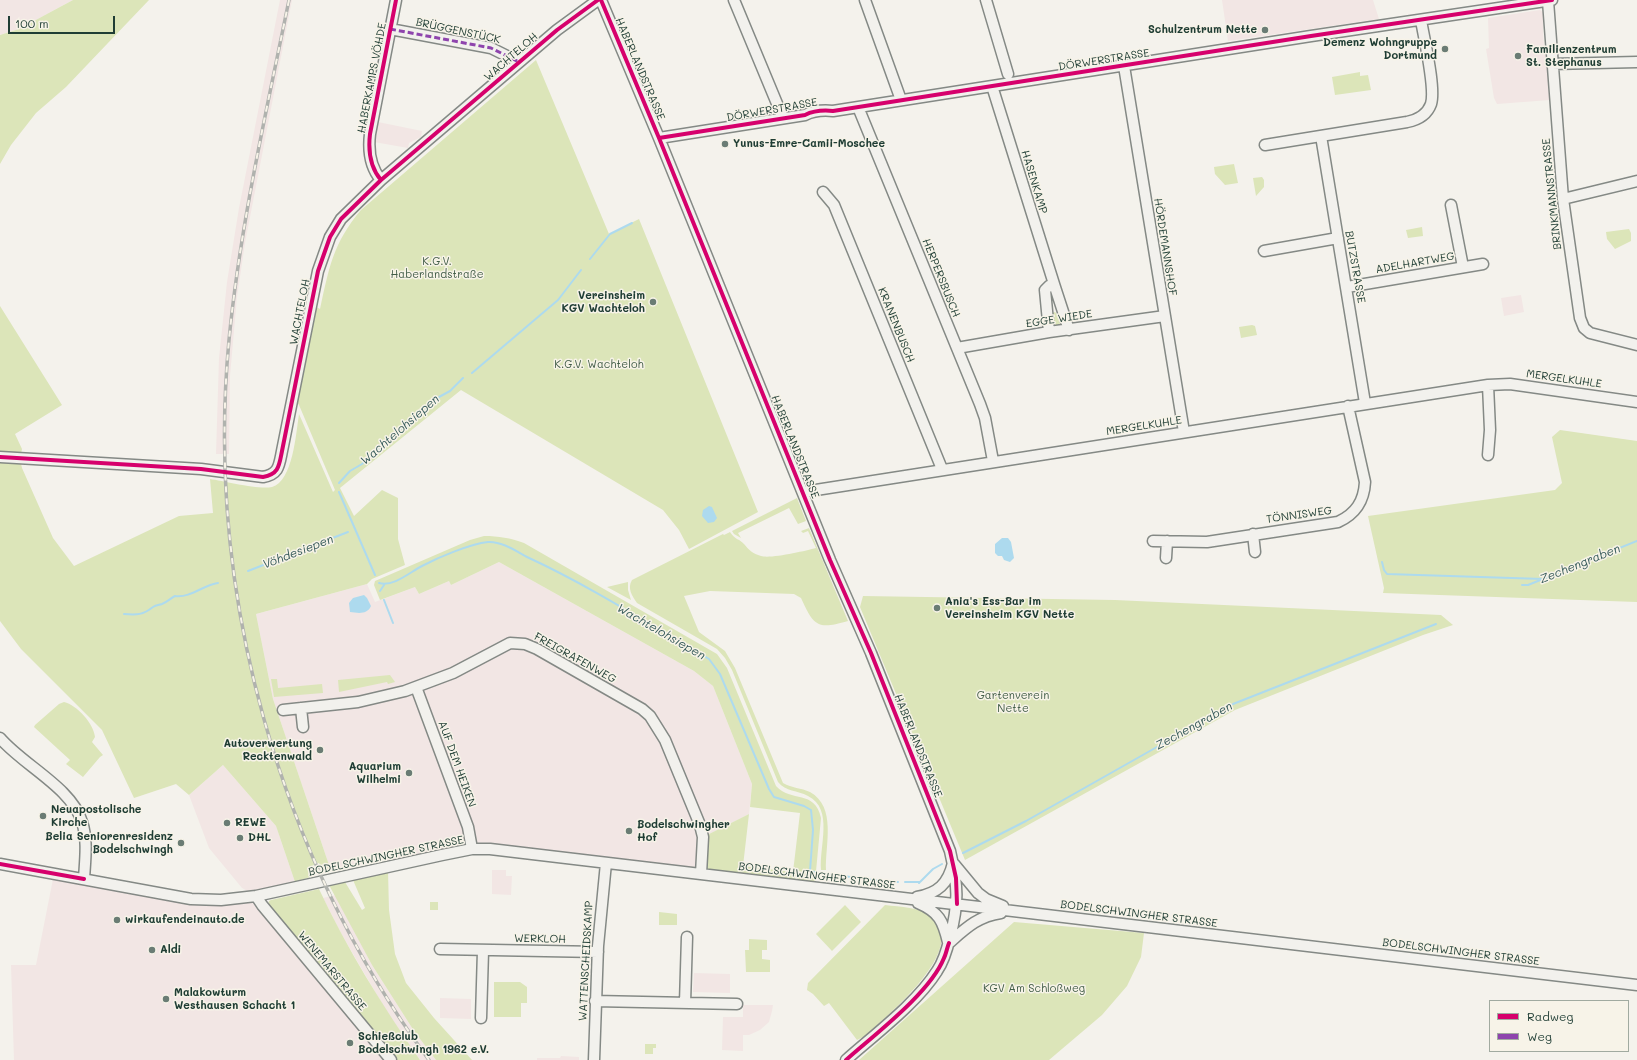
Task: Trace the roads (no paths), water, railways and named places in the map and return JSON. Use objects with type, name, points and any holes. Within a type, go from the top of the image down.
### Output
[{"type":"street","name":"HABERKAMPS VÖHDE","points":[[381,180],[374,170],[370,156],[369,144],[396,0]]},
{"type":"street","name":"WACHTELOH","points":[[0,457],[201,469],[254,476],[270,475],[276,472],[321,258],[330,237],[341,219],[381,180],[519,62],[557,30],[599,0]]},
{"type":"street","name":"HABERLANDSTRASSE","points":[[599,0],[659,138],[828,553],[874,660],[950,851],[956,878],[957,904],[949,944]]},
{"type":"street","points":[[734,0],[783,118]]},
{"type":"street","points":[[864,0],[901,100]]},
{"type":"street","points":[[986,0],[1008,74]]},
{"type":"street","name":"DÖRWERSTRASSE","points":[[659,138],[825,110],[833,111],[1550,0]]},
{"type":"street","name":"BRINKMANNSTRASSE","points":[[1550,0],[1552,64],[1563,199],[1569,249],[1582,324],[1590,333],[1637,345]]},
{"type":"street","points":[[1265,145],[1409,121],[1419,118],[1427,112],[1431,104],[1432,88],[1421,20]]},
{"type":"street","name":"BRÜGGENSTÜCK","points":[[390,29],[491,48],[519,62]]},
{"type":"street","points":[[1552,64],[1637,62]]},
{"type":"street","name":"HÖRDEMANNSHOF","points":[[1124,66],[1184,432]]},
{"type":"street","name":"HASENKAMP","points":[[992,86],[1054,284],[1070,330]]},
{"type":"street","name":"HERPERSBUSCH","points":[[858,107],[985,418],[993,461]]},
{"type":"street","name":"BUTZSTRASSE","points":[[1321,136],[1365,403]]},
{"type":"street","points":[[1563,199],[1637,181]]},
{"type":"street","name":"KRANENBUSCH","points":[[823,192],[834,205],[942,469]]},
{"type":"street","name":"ADELHARTWEG","points":[[1451,204],[1463,267]]},
{"type":"street","points":[[1264,251],[1338,238]]},
{"type":"street","name":"ADELHARTWEG","points":[[1347,287],[1483,264]]},
{"type":"street","points":[[1049,332],[1045,290],[1054,284]]},
{"type":"street","name":"EGGE WIEDE","points":[[957,348],[1049,332],[1165,316]]},
{"type":"street","points":[[1488,384],[1490,430],[1488,455]]},
{"type":"street","name":"MERGELKUHLE","points":[[803,492],[1488,384],[1510,384],[1637,402]]},
{"type":"street","name":"TÖNNISWEG","points":[[1153,541],[1207,542],[1338,522],[1352,514],[1360,505],[1364,493],[1365,482],[1348,406]]},
{"type":"street","points":[[1252,534],[1255,552]]},
{"type":"street","points":[[1166,558],[1167,541]]},
{"type":"street","name":"FREIGRAFENWEG","points":[[283,710],[358,702],[384,697],[453,673],[510,643],[525,644],[642,709],[654,722],[665,740],[700,825],[703,837],[701,874]]},
{"type":"street","name":"AUF DEM HEIKEN","points":[[416,687],[468,827],[472,850]]},
{"type":"street","points":[[301,708],[303,727]]},
{"type":"street","points":[[0,738],[16,754],[71,800],[78,810],[85,835],[84,880]]},
{"type":"street","name":"BODELSCHWINGHER STRASSE","points":[[0,864],[194,900],[221,900],[256,896],[372,870],[472,850],[500,850],[1637,985]]},
{"type":"street","name":"WATTENSCHEIDSKAMP","points":[[594,1060],[595,1001],[606,863]]},
{"type":"street","points":[[909,899],[930,894],[941,887],[951,871],[953,863]]},
{"type":"street","points":[[953,863],[978,893],[986,899],[1014,911]]},
{"type":"street","name":"WENEMARSTRASSE","points":[[256,896],[391,1060]]},
{"type":"street","points":[[909,899],[930,908],[936,913],[943,924],[949,944]]},
{"type":"street","points":[[846,1060],[916,997],[936,972],[944,958],[949,944],[968,926],[990,914],[1014,911]]},
{"type":"street","points":[[686,1003],[687,937]]},
{"type":"street","name":"WERKLOH","points":[[440,949],[482,951],[598,952]]},
{"type":"street","points":[[481,1018],[482,951]]},
{"type":"street","points":[[595,1001],[737,1004]]},
{"type":"water","points":[[709,506],[712,507],[717,518],[714,522],[708,523],[702,516],[703,510]]},
{"type":"water","points":[[1002,538],[1008,538],[1011,542],[1014,558],[1010,562],[1004,560],[1002,556],[998,556],[995,553],[995,544]]},
{"type":"water","points":[[364,595],[371,606],[369,609],[362,613],[350,612],[349,603],[353,598]]},
{"type":"waterway","name":"Wachtelohsiepen","points":[[590,259],[610,234],[632,223]]},
{"type":"waterway","name":"Wachtelohsiepen","points":[[472,373],[558,300],[581,270]]},
{"type":"waterway","name":"Wachtelohsiepen","points":[[339,483],[350,471],[362,464],[387,441],[397,436],[401,428],[407,426],[424,412],[429,405],[450,391],[463,378]]},
{"type":"waterway","name":"Wachtelohsiepen","points":[[339,492],[375,575]]},
{"type":"waterway","name":"Vöhdesiepen","points":[[248,571],[348,532]]},
{"type":"waterway","name":"Zechengraben","points":[[1522,585],[1528,585],[1637,541]]},
{"type":"waterway","name":"Wachtelohsiepen","points":[[379,583],[385,584],[396,581],[429,562],[464,548],[481,543],[498,543],[574,580],[709,659],[720,674],[769,789],[774,797],[804,806],[811,810],[813,830],[810,871],[815,872]]},
{"type":"waterway","points":[[1382,562],[1384,570],[1387,574],[1543,579]]},
{"type":"waterway","name":"Vöhdesiepen","points":[[124,614],[143,613],[175,596],[186,595],[218,583]]},
{"type":"waterway","name":"Wachtelohsiepen","points":[[380,591],[384,585]]},
{"type":"waterway","points":[[384,600],[393,623]]},
{"type":"waterway","name":"Zechengraben","points":[[963,853],[1026,821],[1233,704],[1436,624]]},
{"type":"waterway","name":"Wachtelohsiepen","points":[[919,883],[933,869],[942,864]]},
{"type":"waterway","name":"Wachtelohsiepen","points":[[821,873],[898,882]]},
{"type":"waterway","name":"Wachtelohsiepen","points":[[905,882],[920,882]]},
{"type":"railway","points":[[289,0],[254,170],[240,255],[229,340],[225,435],[229,531],[242,625],[264,718],[293,809],[331,897],[376,981],[429,1060]]},
{"type":"place","name":"Schulzentrum Nette","points":[[1265,30]]},
{"type":"place","name":"Demenz Wohngruppe Dortmund","points":[[1445,49]]},
{"type":"place","name":"Familienzentrum St. Stephanus","points":[[1518,56]]},
{"type":"place","name":"Yunus-Emre-Camii-Moschee","points":[[725,144]]},
{"type":"place","name":"Vereinsheim KGV Wachteloh","points":[[653,302]]},
{"type":"place","name":"Ania's Ess-Bar im Vereinsheim KGV Nette","points":[[937,608]]},
{"type":"place","name":"Autoverwertung Recktenwald","points":[[320,750]]},
{"type":"place","name":"Aquarium Wilhelmi","points":[[409,773]]},
{"type":"place","name":"Neuapostolische Kirche","points":[[43,816]]},
{"type":"place","name":"REWE","points":[[227,823]]},
{"type":"place","name":"Bodelschwingher Hof","points":[[629,831]]},
{"type":"place","name":"DHL","points":[[240,838]]},
{"type":"place","name":"Belia Seniorenresidenz Bodelschwingh","points":[[181,843]]},
{"type":"place","name":"wirkaufendeinauto.de","points":[[117,920]]},
{"type":"place","name":"Aldi","points":[[152,950]]},
{"type":"place","name":"Malakowturm Westhausen Schacht 1","points":[[166,999]]},
{"type":"place","name":"Schießclub Bodelschwingh 1962 e.V.","points":[[350,1043]]},
{"type":"park label","name":"K.G.V. Haberlandstraße","points":[[437,268]]},
{"type":"park label","name":"K.G.V. Wachteloh","points":[[599,365]]},
{"type":"park label","name":"Gartenverein Nette","points":[[1013,702]]},
{"type":"park label","name":"KGV Am Schloßweg","points":[[1034,989]]}]
